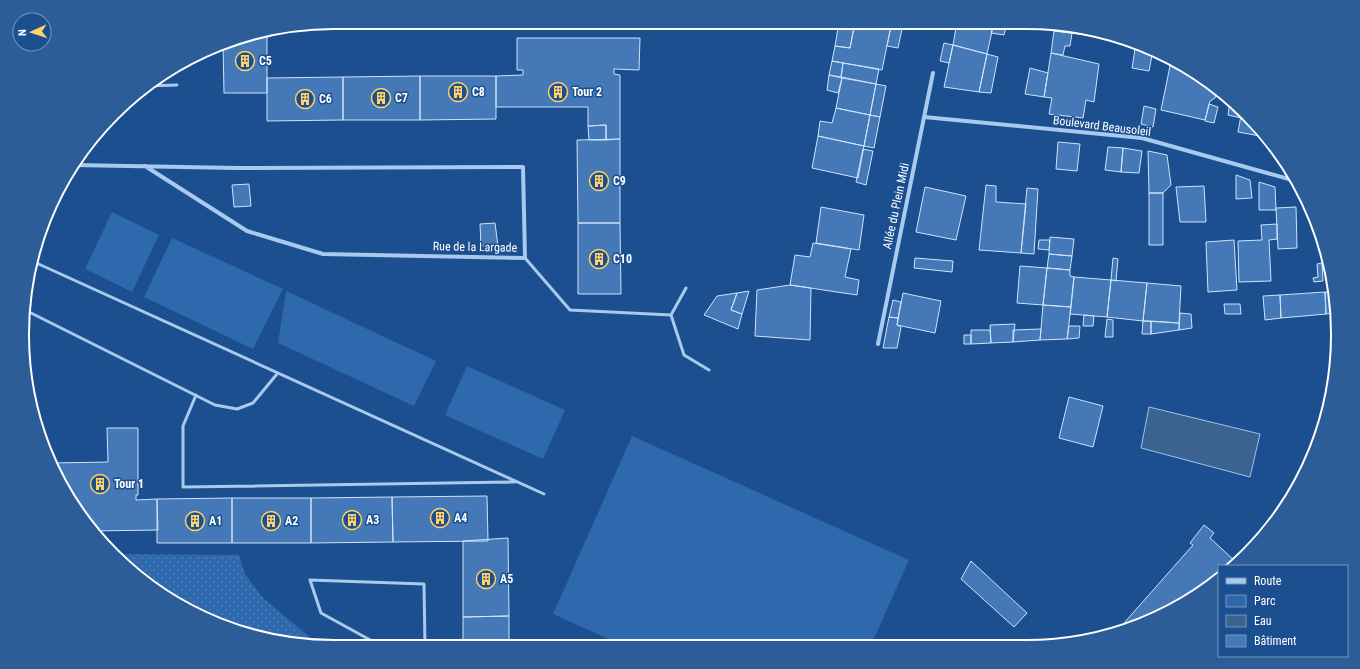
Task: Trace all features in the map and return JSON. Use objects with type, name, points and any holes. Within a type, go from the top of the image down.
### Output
[{"type":"street","name":"Allée du Plein Midi","points":[[878,344],[933,73]]},
{"type":"street","name":"Boulevard Beausoleil","points":[[924,117],[1142,138],[1288,179]]},
{"type":"street","name":"Rue de la Largade","points":[[80,165],[523,167],[525,258],[323,254],[247,231],[145,166]]},
{"type":"lane","points":[[158,86],[177,85]]},
{"type":"lane","points":[[525,258],[570,310],[671,315]]},
{"type":"lane","points":[[37,263],[277,374],[544,494]]},
{"type":"lane","points":[[686,288],[671,315],[684,355],[709,370]]},
{"type":"lane","points":[[30,313],[215,405],[236,409],[253,403],[277,374]]},
{"type":"lane","points":[[196,395],[183,426],[183,487],[517,482]]},
{"type":"lane","points":[[371,640],[321,612],[310,580],[424,584],[425,640]]},
{"type":"green space","points":[[112,212],[159,235],[132,292],[85,269]]},
{"type":"green space","points":[[172,238],[283,289],[253,349],[144,297]]},
{"type":"green space","points":[[286,291],[436,361],[414,406],[278,343]]},
{"type":"green space","points":[[467,366],[565,410],[543,459],[445,415]]},
{"type":"green space","points":[[632,436],[909,560],[873,640],[611,640],[553,614]]},
{"type":"green space","points":[[122,554],[239,555],[245,574],[262,597],[311,639],[255,630],[218,617],[165,589]]},
{"type":"water","points":[[1149,407],[1260,434],[1250,477],[1141,448]]},
{"type":"building","points":[[838,29],[854,29],[850,48],[835,46]]},
{"type":"building","points":[[854,29],[890,29],[882,70],[832,61],[835,46],[850,48]]},
{"type":"building","points":[[890,29],[902,29],[898,48],[887,46]]},
{"type":"building","points":[[956,29],[992,29],[987,54],[953,45]]},
{"type":"building","points":[[992,29],[1005,29],[1004,35],[991,33]]},
{"type":"building","points":[[1054,31],[1072,33],[1070,46],[1065,46],[1063,55],[1051,53]]},
{"type":"building","name":"C5","points":[[267,37],[267,93],[224,93],[223,50],[255,39]]},
{"type":"building","name":"Tour 2","points":[[517,38],[640,38],[639,70],[614,69],[614,74],[620,75],[620,139],[606,140],[606,125],[588,126],[588,107],[496,107],[496,76],[523,75],[523,70],[517,70]]},
{"type":"building","points":[[944,43],[953,45],[949,63],[940,61]]},
{"type":"building","points":[[953,45],[987,54],[979,92],[944,87]]},
{"type":"building","points":[[1135,49],[1152,57],[1149,71],[1132,68]]},
{"type":"building","points":[[1051,53],[1099,64],[1094,102],[1086,100],[1083,118],[1049,114],[1052,98],[1044,97]]},
{"type":"building","points":[[987,54],[998,57],[991,93],[979,92]]},
{"type":"building","points":[[832,61],[843,63],[841,77],[829,75]]},
{"type":"building","points":[[843,63],[879,69],[876,84],[841,77]]},
{"type":"building","points":[[1170,66],[1195,80],[1216,96],[1215,98],[1210,101],[1205,120],[1161,110]]},
{"type":"building","points":[[1030,68],[1048,73],[1044,97],[1025,94]]},
{"type":"building","points":[[829,75],[842,78],[838,93],[827,90]]},
{"type":"building","name":"C7","points":[[420,76],[420,120],[343,120],[343,77]]},
{"type":"building","name":"C8","points":[[420,76],[496,76],[496,119],[420,120]]},
{"type":"building","name":"C6","points":[[343,77],[343,120],[267,121],[267,78]]},
{"type":"building","points":[[842,78],[876,84],[870,115],[836,108]]},
{"type":"building","points":[[876,84],[886,86],[880,117],[870,115]]},
{"type":"building","points":[[1209,104],[1218,107],[1214,123],[1205,121]]},
{"type":"building","points":[[1144,106],[1156,109],[1153,127],[1141,124]]},
{"type":"building","points":[[1229,107],[1241,118],[1228,115]]},
{"type":"building","points":[[836,108],[870,115],[864,146],[818,136],[820,121],[832,123]]},
{"type":"building","points":[[870,115],[880,117],[874,148],[864,146]]},
{"type":"building","points":[[1241,117],[1257,135],[1238,132]]},
{"type":"building","points":[[606,125],[606,140],[589,140],[588,126]]},
{"type":"building","points":[[818,136],[864,146],[858,178],[812,168]]},
{"type":"building","name":"C9","points":[[620,139],[620,223],[578,223],[577,140]]},
{"type":"building","points":[[1058,142],[1080,144],[1077,171],[1056,169]]},
{"type":"building","points":[[1108,147],[1123,148],[1121,172],[1105,170]]},
{"type":"building","points":[[1123,148],[1142,151],[1139,173],[1121,172]]},
{"type":"building","points":[[863,149],[873,151],[866,185],[856,182]]},
{"type":"building","points":[[1148,151],[1167,155],[1171,185],[1163,193],[1149,193]]},
{"type":"building","points":[[1236,175],[1250,180],[1252,198],[1236,199]]},
{"type":"building","points":[[1259,182],[1275,187],[1276,210],[1259,210]]},
{"type":"building","points":[[249,184],[251,206],[234,207],[232,185]]},
{"type":"building","points":[[986,185],[996,186],[996,202],[1026,204],[1021,253],[979,250]]},
{"type":"building","points":[[1204,186],[1206,222],[1180,222],[1176,187]]},
{"type":"building","points":[[925,187],[966,196],[956,240],[916,232]]},
{"type":"building","points":[[1027,188],[1038,189],[1034,254],[1021,253]]},
{"type":"building","points":[[1149,193],[1163,193],[1163,245],[1149,245]]},
{"type":"building","points":[[821,207],[864,215],[859,250],[816,243]]},
{"type":"building","points":[[1296,207],[1297,248],[1278,249],[1276,208]]},
{"type":"building","points":[[495,223],[498,246],[481,246],[480,224]]},
{"type":"building","name":"C10","points":[[578,223],[620,223],[621,294],[578,294]]},
{"type":"building","points":[[1277,224],[1277,239],[1269,240],[1271,281],[1239,282],[1238,241],[1262,240],[1261,225]]},
{"type":"building","points":[[1050,237],[1074,239],[1072,256],[1049,254]]},
{"type":"building","points":[[1039,240],[1050,240],[1049,250],[1038,249]]},
{"type":"building","points":[[1234,240],[1237,290],[1208,292],[1206,242]]},
{"type":"building","points":[[813,243],[851,249],[845,277],[859,280],[857,295],[790,285],[795,255],[810,257]]},
{"type":"building","points":[[1049,254],[1072,256],[1070,270],[1047,268]]},
{"type":"building","points":[[915,258],[953,261],[952,272],[914,268]]},
{"type":"building","points":[[1113,258],[1118,259],[1116,281],[1111,280]]},
{"type":"building","points":[[1322,263],[1323,281],[1314,282],[1313,278],[1318,277],[1317,264]]},
{"type":"building","points":[[1020,266],[1047,268],[1043,305],[1017,303]]},
{"type":"building","points":[[1047,268],[1070,270],[1070,276],[1074,277],[1071,307],[1043,305]]},
{"type":"building","points":[[1074,277],[1111,280],[1107,317],[1070,314]]},
{"type":"building","points":[[1111,280],[1147,283],[1143,321],[1107,317]]},
{"type":"building","points":[[1147,283],[1181,286],[1179,323],[1143,321]]},
{"type":"building","points":[[790,285],[811,288],[810,340],[755,336],[757,290]]},
{"type":"building","points":[[749,291],[742,314],[731,310],[737,293]]},
{"type":"building","points":[[1325,292],[1328,292],[1330,314],[1326,314]]},
{"type":"building","points":[[1325,292],[1326,314],[1281,318],[1280,295]]},
{"type":"building","points":[[737,293],[731,310],[742,314],[738,329],[704,315],[717,296]]},
{"type":"building","points":[[903,293],[941,301],[935,333],[897,325]]},
{"type":"building","points":[[1280,295],[1281,318],[1265,320],[1263,296]]},
{"type":"building","points":[[893,300],[901,302],[898,318],[889,317]]},
{"type":"building","points":[[1224,304],[1240,304],[1241,314],[1225,314]]},
{"type":"building","points":[[1043,305],[1071,307],[1067,339],[1040,340]]},
{"type":"building","points":[[1180,313],[1191,314],[1192,328],[1179,330]]},
{"type":"building","points":[[1084,315],[1094,316],[1093,326],[1083,326]]},
{"type":"building","points":[[889,317],[898,318],[897,325],[901,327],[897,348],[883,348]]},
{"type":"building","points":[[1107,319],[1113,320],[1113,337],[1105,337]]},
{"type":"building","points":[[1143,321],[1151,321],[1151,334],[1142,334]]},
{"type":"building","points":[[1151,321],[1179,323],[1179,330],[1151,334]]},
{"type":"building","points":[[1015,324],[1013,342],[991,343],[990,325]]},
{"type":"building","points":[[1069,326],[1080,326],[1079,338],[1067,339]]},
{"type":"building","points":[[1041,329],[1040,340],[1013,342],[1013,330]]},
{"type":"building","points":[[971,330],[990,330],[991,343],[971,344]]},
{"type":"building","points":[[964,335],[971,335],[971,344],[964,344]]},
{"type":"building","points":[[1069,397],[1103,406],[1093,447],[1059,438]]},
{"type":"building","name":"Tour 1","points":[[107,428],[138,428],[138,495],[136,495],[136,500],[157,499],[158,530],[101,531],[80,504],[58,463],[108,462]]},
{"type":"building","name":"A4","points":[[487,496],[488,541],[393,542],[392,497]]},
{"type":"building","name":"A3","points":[[392,497],[393,542],[311,543],[311,498]]},
{"type":"building","name":"A2","points":[[232,498],[311,498],[311,543],[232,543]]},
{"type":"building","name":"A1","points":[[232,498],[232,543],[157,543],[157,499]]},
{"type":"building","points":[[1204,525],[1214,533],[1210,538],[1233,559],[1226,565],[1218,565],[1218,571],[1195,589],[1161,608],[1123,624],[1193,545],[1190,543]]},
{"type":"building","name":"A5","points":[[508,538],[509,616],[463,617],[463,541]]},
{"type":"building","points":[[971,561],[1027,613],[1014,627],[961,579]]},
{"type":"building","points":[[509,616],[509,640],[463,640],[463,617]]},
{"type":"place","name":"C5","points":[[245,61]]},
{"type":"place","name":"C8","points":[[458,92]]},
{"type":"place","name":"Tour 2","points":[[558,92]]},
{"type":"place","name":"C7","points":[[381,98]]},
{"type":"place","name":"C6","points":[[305,99]]},
{"type":"place","name":"C9","points":[[599,181]]},
{"type":"place","name":"C10","points":[[599,259]]},
{"type":"place","name":"Tour 1","points":[[100,484]]},
{"type":"place","name":"A4","points":[[440,518]]},
{"type":"place","name":"A3","points":[[352,520]]},
{"type":"place","name":"A1","points":[[195,521]]},
{"type":"place","name":"A2","points":[[271,521]]},
{"type":"place","name":"A5","points":[[486,579]]}]
